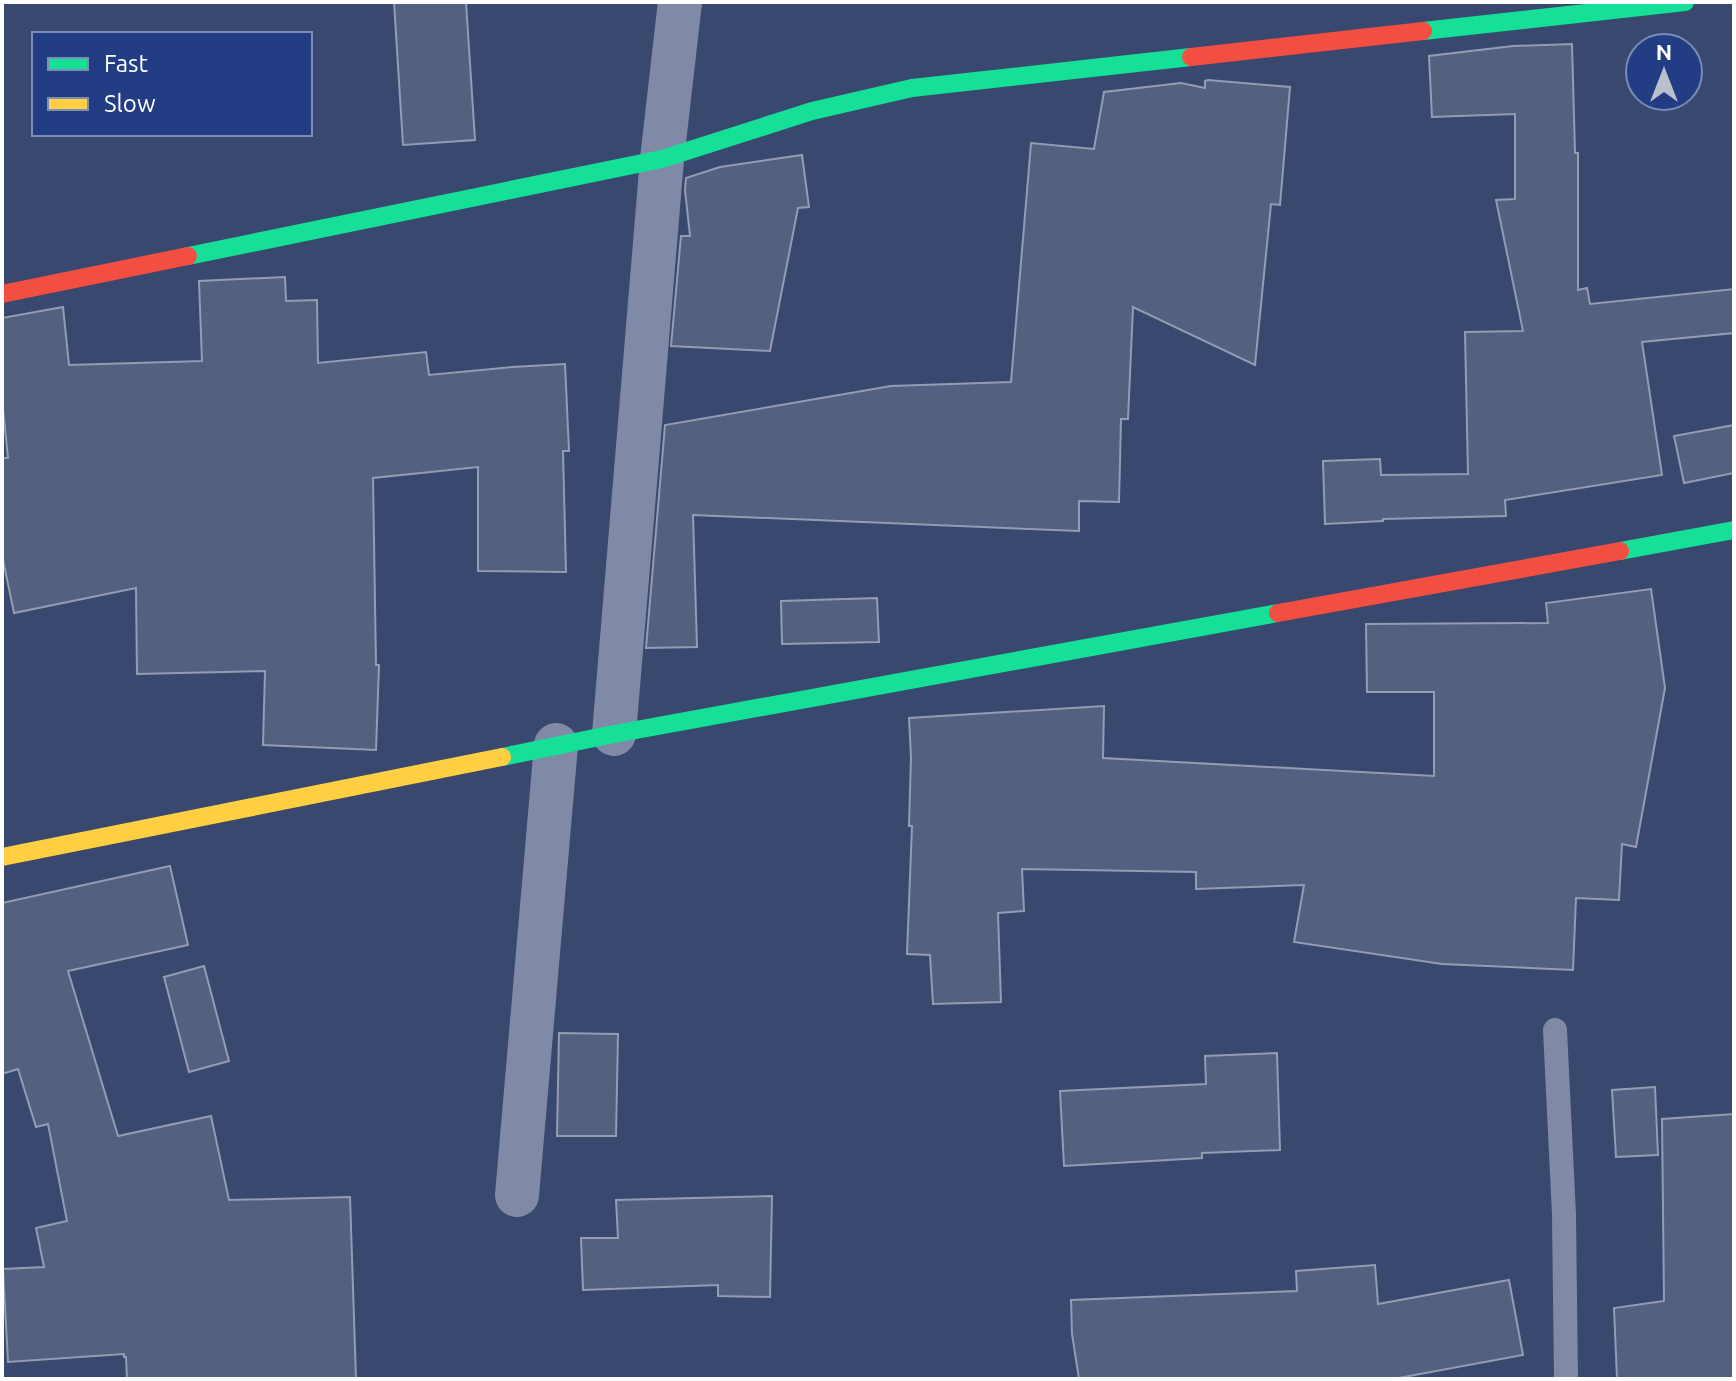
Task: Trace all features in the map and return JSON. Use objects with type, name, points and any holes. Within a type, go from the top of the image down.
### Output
[{"type":"street","points":[[614,734],[662,159],[680,2]]},
{"type":"street","points":[[2,294],[662,159],[812,111],[912,88],[1685,2]]},
{"type":"street","points":[[2,857],[614,734],[1734,530]]},
{"type":"street","points":[[517,1195],[556,745]]},
{"type":"lane","points":[[1555,1030],[1564,1215],[1566,1379]]},
{"type":"building","points":[[394,2],[466,2],[475,140],[403,145]]},
{"type":"building","points":[[1572,44],[1575,153],[1578,153],[1578,290],[1587,288],[1590,304],[1734,289],[1734,333],[1642,342],[1662,475],[1505,500],[1506,516],[1383,519],[1325,524],[1323,461],[1380,459],[1381,475],[1468,474],[1465,332],[1523,331],[1496,200],[1515,199],[1515,114],[1432,117],[1429,56],[1513,46]]},
{"type":"building","points":[[1205,81],[1290,87],[1280,205],[1271,204],[1255,365],[1133,307],[1128,419],[1121,419],[1119,502],[1079,501],[1079,531],[693,515],[697,647],[646,648],[665,425],[891,386],[1011,382],[1031,143],[1094,149],[1104,92],[1181,83],[1205,88]]},
{"type":"building","points":[[802,155],[809,207],[798,208],[770,351],[671,346],[681,236],[690,236],[686,178],[720,167]]},
{"type":"building","points":[[285,277],[286,301],[317,300],[318,363],[426,352],[429,375],[565,364],[569,451],[563,451],[566,572],[478,571],[478,467],[373,478],[376,665],[379,665],[376,750],[263,745],[265,671],[137,674],[136,588],[14,613],[2,555],[2,458],[8,458],[2,399],[2,318],[63,307],[69,365],[202,361],[199,281]]},
{"type":"building","points":[[1734,425],[1734,473],[1684,483],[1674,436]]},
{"type":"building","points":[[1651,589],[1665,688],[1636,847],[1622,844],[1619,900],[1576,898],[1573,970],[1442,964],[1294,942],[1304,885],[1196,889],[1196,872],[1022,869],[1024,911],[998,913],[1001,1002],[933,1004],[930,955],[907,954],[912,826],[909,826],[909,718],[1104,706],[1103,758],[1434,776],[1434,692],[1367,692],[1366,624],[1548,623],[1546,603]]},
{"type":"building","points":[[877,598],[879,642],[782,644],[781,601]]},
{"type":"building","points":[[170,866],[188,945],[68,971],[118,1136],[211,1116],[229,1200],[350,1197],[356,1379],[127,1379],[124,1354],[8,1362],[3,1269],[44,1267],[36,1228],[67,1221],[48,1124],[36,1127],[18,1069],[2,1074],[2,903]]},
{"type":"building","points":[[204,966],[229,1061],[189,1072],[164,977]]},
{"type":"building","points":[[559,1033],[618,1034],[616,1136],[557,1136]]},
{"type":"building","points":[[1277,1053],[1280,1150],[1202,1153],[1202,1158],[1064,1166],[1060,1091],[1206,1084],[1205,1056]]},
{"type":"building","points":[[1655,1087],[1658,1155],[1616,1157],[1612,1090]]},
{"type":"building","points":[[1734,1114],[1734,1379],[1617,1379],[1614,1308],[1664,1301],[1662,1119]]},
{"type":"building","points":[[772,1196],[770,1297],[718,1296],[718,1285],[583,1290],[581,1238],[618,1238],[616,1200]]},
{"type":"building","points":[[1375,1265],[1378,1304],[1509,1280],[1523,1355],[1393,1379],[1079,1379],[1072,1334],[1071,1300],[1297,1291],[1296,1271]]},
{"type":"traffic: fast","points":[[1423,31],[1685,2]]},
{"type":"traffic: fast","points":[[188,256],[662,159],[812,111],[912,88],[1191,57]]},
{"type":"traffic: fast","points":[[1620,551],[1734,530]]},
{"type":"traffic: fast","points":[[502,757],[1278,613]]},
{"type":"traffic: slow","points":[[2,857],[502,757]]},
{"type":"traffic: jam","points":[[1191,57],[1423,31]]},
{"type":"traffic: jam","points":[[2,294],[188,256]]},
{"type":"traffic: jam","points":[[1278,613],[1620,551]]}]
